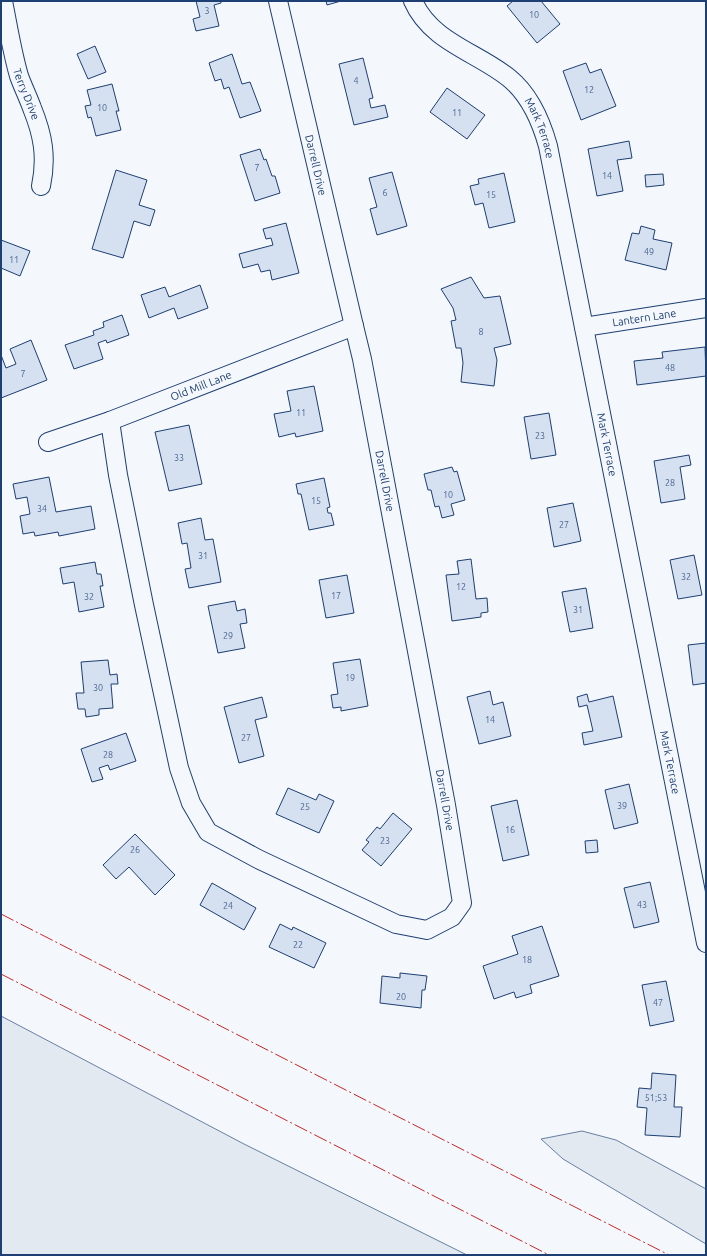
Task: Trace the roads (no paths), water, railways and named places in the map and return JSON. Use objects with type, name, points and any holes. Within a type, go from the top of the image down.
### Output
[{"type":"street","name":"Terry Drive","points":[[3,1],[19,76],[38,124],[42,140],[44,171],[41,186]]},
{"type":"street","name":"Darrell Drive","points":[[110,421],[121,490],[179,768],[191,803],[208,832],[258,859],[396,924],[427,930],[452,917],[462,903],[445,797],[365,375],[278,1]]},
{"type":"street","name":"Mark Terrace","points":[[413,1],[429,25],[457,46],[489,64],[510,79],[526,98],[540,120],[548,146],[706,943]]},
{"type":"street","name":"Lantern Lane","points":[[584,327],[706,308]]},
{"type":"street","name":"Old Mill Lane","points":[[48,442],[110,421],[354,326]]}]
